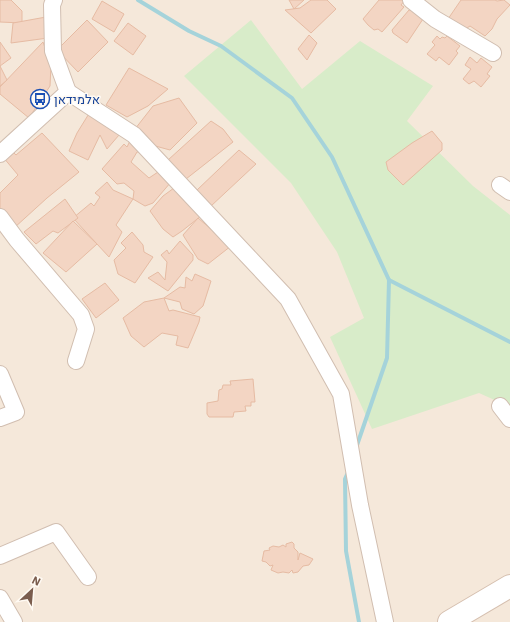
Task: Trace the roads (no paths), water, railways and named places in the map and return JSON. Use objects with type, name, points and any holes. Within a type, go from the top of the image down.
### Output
[{"type":"main road","points":[[449,622],[510,587]]},
{"type":"street","points":[[54,0],[52,5],[53,51],[68,92],[134,135],[288,299],[341,394],[360,505],[385,622]]},
{"type":"street","points":[[411,0],[435,19],[493,53]]},
{"type":"street","points":[[0,154],[68,92]]},
{"type":"street","points":[[0,217],[17,240],[81,315],[86,329],[76,361]]},
{"type":"street","points":[[0,374],[16,412],[0,418]]},
{"type":"street","points":[[500,406],[510,420]]},
{"type":"street","points":[[0,556],[56,532],[88,577]]},
{"type":"street","points":[[0,598],[14,622]]},
{"type":"waterway","points":[[138,0],[189,31],[221,46],[292,98],[332,157],[389,280],[387,358],[356,448]]},
{"type":"waterway","points":[[389,280],[510,342]]},
{"type":"waterway","points":[[349,470],[345,479],[346,551],[359,622]]},
{"type":"place","name":"אלמידאן","points":[[40,99]]}]
